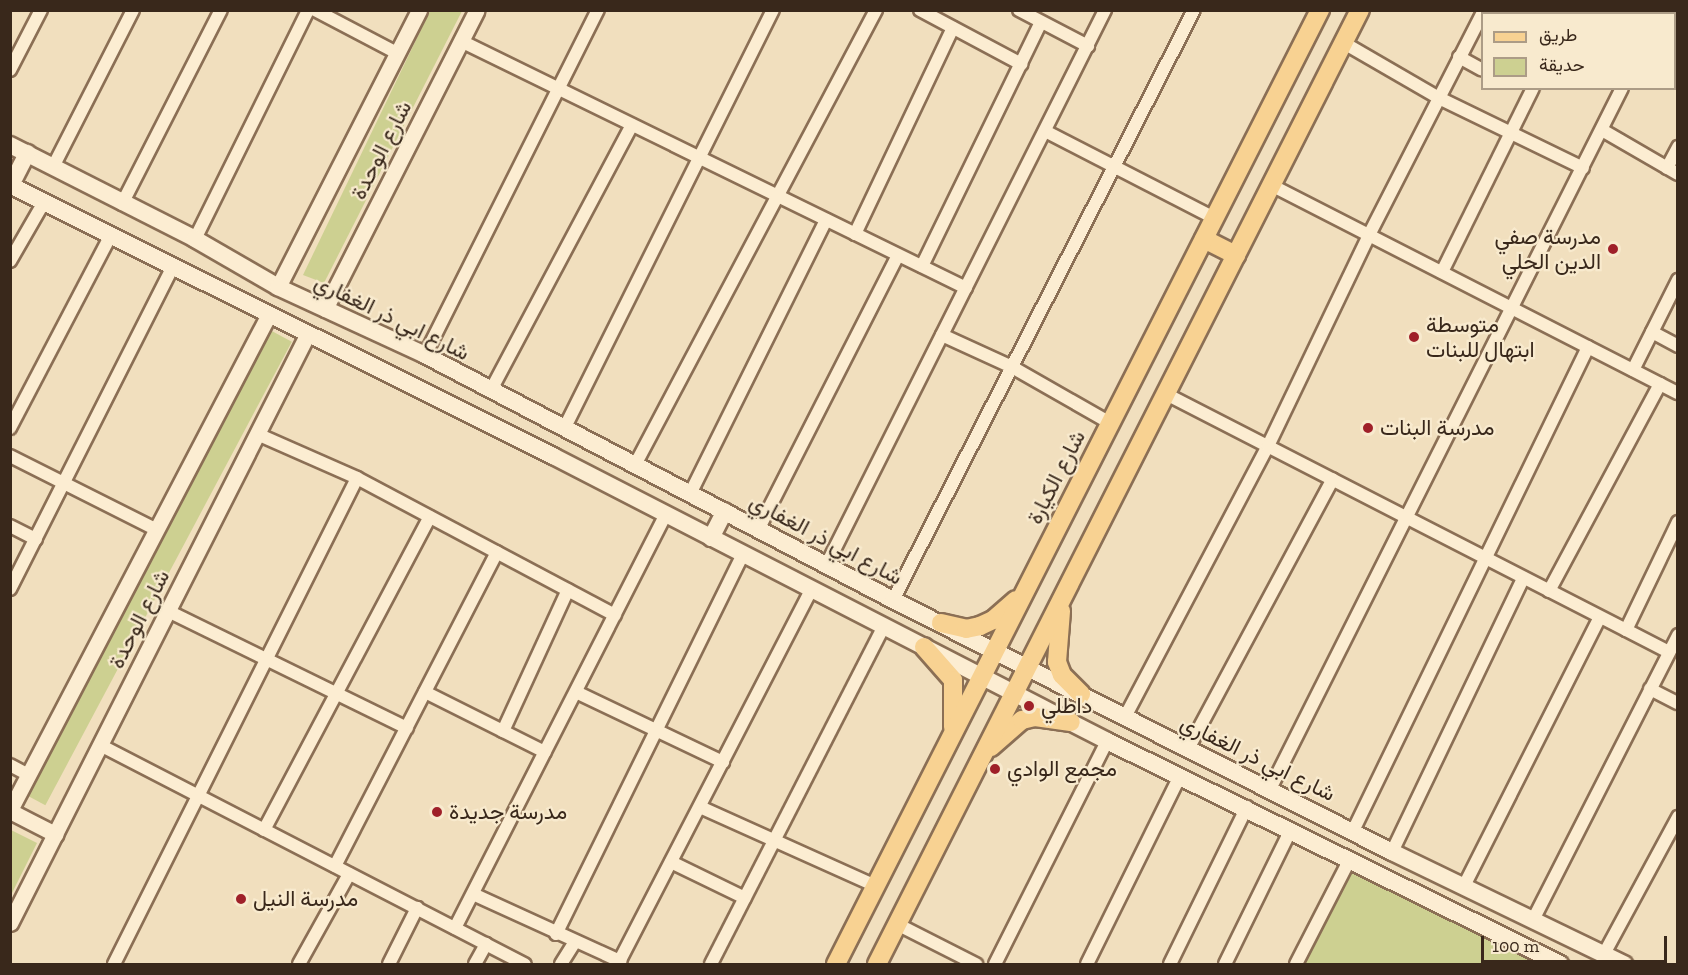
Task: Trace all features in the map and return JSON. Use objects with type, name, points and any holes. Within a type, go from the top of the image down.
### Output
[{"type":"main road","name":"شارع الكيارة","points":[[836,964],[1320,10]]},
{"type":"main road","points":[[877,964],[1360,10]]},
{"type":"main road","name":"شارع ابي ذر الغفاري","points":[[10,145],[122,204],[195,239],[278,287],[425,355],[893,600],[1028,666],[1398,855],[1624,964]]},
{"type":"main road","points":[[27,153],[11,185],[174,265],[268,316],[743,554],[1107,741],[1247,807],[1560,964]]},
{"type":"main road","points":[[1204,238],[1236,255]]},
{"type":"main road","points":[[711,538],[725,511]]},
{"type":"main road","points":[[941,623],[966,629],[980,626],[1007,610],[1026,590]]},
{"type":"main road","points":[[1062,598],[1057,662],[1062,675],[1081,694]]},
{"type":"main road","points":[[924,647],[953,680],[952,736]]},
{"type":"main road","points":[[985,752],[1022,720],[1035,717],[1071,722]]},
{"type":"main road","points":[[1393,880],[1398,855]]},
{"type":"street","points":[[10,70],[40,10]]},
{"type":"street","points":[[54,167],[133,10]]},
{"type":"street","points":[[122,204],[221,10]]},
{"type":"street","points":[[195,239],[308,10]]},
{"type":"street","points":[[315,10],[397,53]]},
{"type":"street","name":"شارع الوحدة","points":[[278,287],[419,10]]},
{"type":"street","name":"شارع الوحدة","points":[[325,309],[477,10]]},
{"type":"street","points":[[425,355],[598,10]]},
{"type":"street","points":[[564,429],[772,10]]},
{"type":"street","points":[[635,465],[876,10]]},
{"type":"street","points":[[827,564],[1106,10]]},
{"type":"street","points":[[893,600],[1194,10]]},
{"type":"street","points":[[1019,11],[1088,45]]},
{"type":"street","points":[[926,12],[1021,63]]},
{"type":"street","points":[[1125,717],[1268,446],[1369,235],[1481,16]]},
{"type":"street","points":[[922,266],[1041,22]]},
{"type":"street","points":[[855,234],[953,28]]},
{"type":"street","points":[[461,41],[966,288]]},
{"type":"street","points":[[1344,43],[1439,98],[1583,168]]},
{"type":"street","points":[[1459,57],[1481,69]]},
{"type":"street","points":[[1442,272],[1511,133],[1527,90]]},
{"type":"street","points":[[1270,789],[1621,90]]},
{"type":"street","points":[[491,390],[632,125]]},
{"type":"street","points":[[1045,130],[1214,218]]},
{"type":"street","points":[[1602,130],[1672,171],[1677,147]]},
{"type":"street","points":[[1271,185],[1677,393]]},
{"type":"street","points":[[10,261],[44,202]]},
{"type":"street","points":[[690,494],[826,220]]},
{"type":"street","points":[[10,428],[16,405],[111,235]]},
{"type":"street","points":[[759,528],[898,255]]},
{"type":"street","points":[[10,589],[174,265]]},
{"type":"street","points":[[1633,370],[1677,280]]},
{"type":"street","name":"شارع الوحدة","points":[[10,811],[268,316]]},
{"type":"street","points":[[1652,332],[1677,346]]},
{"type":"street","name":"شارع الوحدة","points":[[10,923],[307,335]]},
{"type":"street","points":[[942,335],[1012,367],[1110,423]]},
{"type":"street","points":[[1353,831],[1588,347]]},
{"type":"street","points":[[1549,591],[1660,384]]},
{"type":"street","points":[[1166,394],[1669,652]]},
{"type":"street","points":[[257,434],[357,478],[615,615]]},
{"type":"street","points":[[10,456],[157,530]]},
{"type":"street","points":[[114,964],[357,478]]},
{"type":"street","points":[[1188,749],[1333,479]]},
{"type":"street","points":[[455,928],[665,515]]},
{"type":"street","points":[[264,830],[430,516]]},
{"type":"street","points":[[1626,630],[1677,522]]},
{"type":"street","points":[[10,526],[36,539]]},
{"type":"street","points":[[335,866],[497,552]]},
{"type":"street","points":[[556,933],[743,554]]},
{"type":"street","points":[[1398,855],[1524,578]]},
{"type":"street","points":[[503,731],[568,590]]},
{"type":"street","points":[[473,894],[619,963],[811,590]]},
{"type":"street","points":[[168,611],[407,728]]},
{"type":"street","points":[[1464,886],[1600,617]]},
{"type":"street","points":[[711,964],[884,628]]},
{"type":"street","points":[[1533,920],[1677,635]]},
{"type":"street","points":[[1650,689],[1677,703]]},
{"type":"street","points":[[425,692],[545,752]]},
{"type":"street","points":[[576,692],[723,762]]},
{"type":"street","points":[[995,964],[1107,741]]},
{"type":"street","points":[[100,745],[525,964]]},
{"type":"street","points":[[10,765],[29,775]]},
{"type":"street","points":[[1087,964],[1180,776]]},
{"type":"street","points":[[700,807],[876,886]]},
{"type":"street","points":[[1170,964],[1247,807]]},
{"type":"street","points":[[10,811],[55,834]]},
{"type":"street","points":[[1604,954],[1677,817]]},
{"type":"street","points":[[1225,964],[1291,829]]},
{"type":"street","points":[[1296,964],[1350,859]]},
{"type":"street","points":[[671,862],[745,898]]},
{"type":"street","points":[[299,964],[349,873]]},
{"type":"street","points":[[389,964],[417,909]]},
{"type":"street","points":[[897,924],[976,964]]},
{"type":"street","points":[[561,964],[575,942]]},
{"type":"street","points":[[476,964],[486,944]]},
{"type":"green space","points":[[430,11],[462,11],[324,283],[303,275]]},
{"type":"green space","points":[[268,329],[292,342],[45,805],[22,793]]},
{"type":"green space","points":[[10,831],[37,843],[11,895]]},
{"type":"green space","points":[[1347,863],[1534,959],[1531,964],[1295,964]]},
{"type":"place","name":"مدرسة صفي الدين الحلي","points":[[1613,249]]},
{"type":"place","name":"متوسطة ابتهال للبنات","points":[[1414,337]]},
{"type":"place","name":"مدرسة البنات","points":[[1368,428]]},
{"type":"place","name":"داطلي","points":[[1029,706]]},
{"type":"place","name":"مجمع الوادي","points":[[995,769]]},
{"type":"place","name":"مدرسة جديدة","points":[[437,812]]},
{"type":"place","name":"مدرسة النيل","points":[[241,899]]}]
